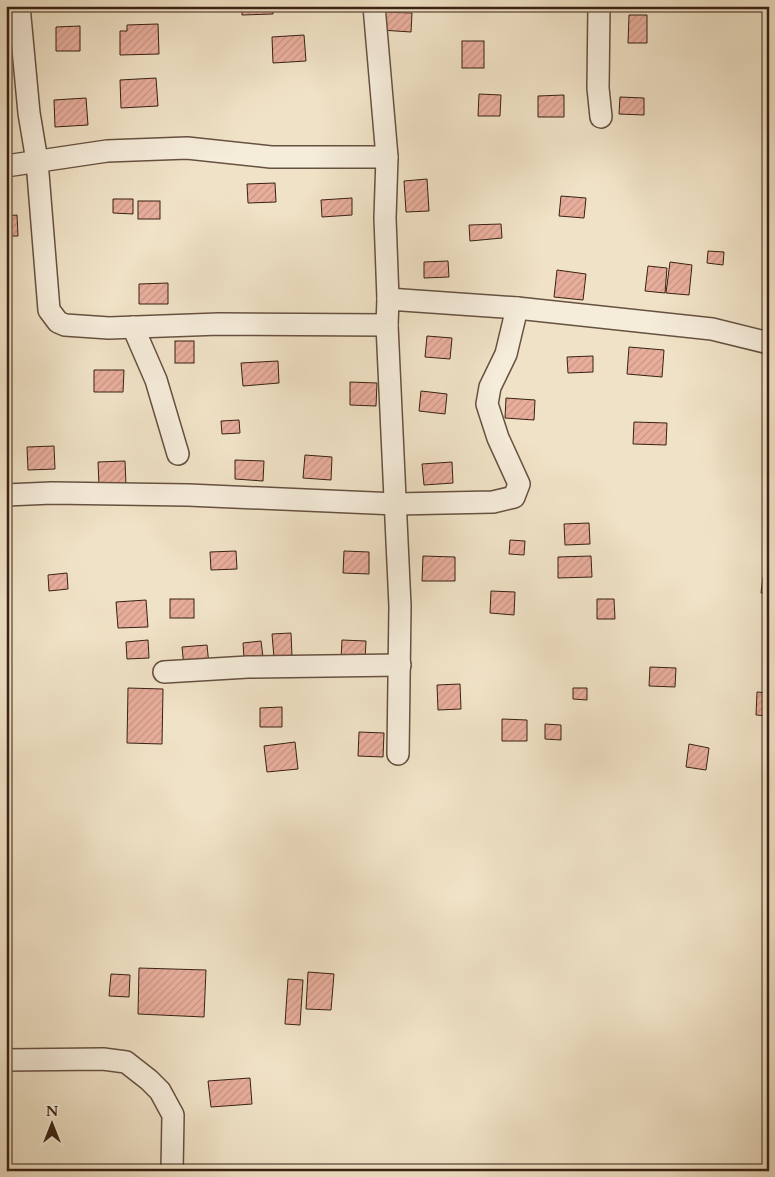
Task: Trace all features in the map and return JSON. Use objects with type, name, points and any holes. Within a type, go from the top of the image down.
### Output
[{"type":"street","points":[[19,6],[29,113],[37,161],[49,310],[58,322],[64,325],[132,326],[387,325]]},
{"type":"street","points":[[374,6],[387,157],[385,218],[387,325],[400,606],[398,754]]},
{"type":"street","points":[[599,6],[598,88],[602,117]]},
{"type":"street","points":[[6,166],[107,151],[187,148],[271,157],[387,157]]},
{"type":"street","points":[[388,299],[518,308],[712,330],[769,343]]},
{"type":"street","points":[[6,495],[52,493],[188,495],[396,504],[499,501],[514,497],[517,494],[519,484],[491,420],[487,397],[506,354],[518,308]]},
{"type":"street","points":[[132,326],[156,380],[178,454]]},
{"type":"street","points":[[164,672],[248,667],[400,665]]},
{"type":"street","points":[[6,1060],[103,1059],[126,1062],[160,1091],[173,1115],[172,1171]]},
{"type":"building","points":[[242,6],[273,6],[273,14],[242,15]]},
{"type":"building","points":[[382,12],[412,13],[411,32],[381,30]]},
{"type":"building","points":[[629,15],[647,15],[647,43],[628,43]]},
{"type":"building","points":[[158,24],[159,54],[120,55],[120,31],[127,31],[127,25]]},
{"type":"building","points":[[80,26],[80,51],[56,51],[56,27]]},
{"type":"building","points":[[768,33],[769,59],[765,59]]},
{"type":"building","points":[[304,35],[306,61],[273,63],[272,37]]},
{"type":"building","points":[[462,41],[484,41],[484,68],[462,68]]},
{"type":"building","points":[[156,78],[158,106],[121,108],[120,80]]},
{"type":"building","points":[[479,94],[501,95],[500,116],[478,116]]},
{"type":"building","points":[[564,95],[564,117],[538,117],[538,96]]},
{"type":"building","points":[[620,97],[644,98],[644,115],[619,114]]},
{"type":"building","points":[[86,98],[88,125],[55,127],[54,100]]},
{"type":"building","points":[[427,179],[429,211],[406,212],[404,181]]},
{"type":"building","points":[[275,183],[276,202],[248,203],[247,184]]},
{"type":"building","points":[[561,196],[586,198],[584,218],[559,216]]},
{"type":"building","points":[[352,198],[352,215],[322,217],[321,200]]},
{"type":"building","points":[[113,199],[133,199],[133,214],[113,213]]},
{"type":"building","points":[[138,201],[160,201],[160,219],[138,219]]},
{"type":"building","points":[[17,215],[18,236],[6,236],[6,216]]},
{"type":"building","points":[[501,224],[502,238],[470,241],[469,225]]},
{"type":"building","points":[[708,251],[724,252],[723,265],[707,263]]},
{"type":"building","points":[[448,261],[449,277],[424,278],[424,262]]},
{"type":"building","points":[[670,262],[692,265],[689,295],[666,293]]},
{"type":"building","points":[[648,266],[667,268],[665,293],[645,291]]},
{"type":"building","points":[[557,270],[586,274],[583,300],[554,297]]},
{"type":"building","points":[[168,283],[168,304],[139,304],[139,284]]},
{"type":"building","points":[[427,336],[452,338],[450,359],[425,357]]},
{"type":"building","points":[[175,341],[194,341],[194,363],[175,363]]},
{"type":"building","points":[[629,347],[664,350],[662,377],[627,374]]},
{"type":"building","points":[[593,356],[593,372],[568,373],[567,357]]},
{"type":"building","points":[[278,361],[279,383],[243,386],[241,363]]},
{"type":"building","points":[[94,370],[124,370],[123,392],[94,392]]},
{"type":"building","points":[[350,382],[377,383],[376,406],[350,405]]},
{"type":"building","points":[[421,391],[447,394],[445,414],[419,411]]},
{"type":"building","points":[[506,398],[535,400],[534,420],[505,418]]},
{"type":"building","points":[[239,420],[240,433],[222,434],[221,421]]},
{"type":"building","points":[[634,422],[667,423],[666,445],[633,444]]},
{"type":"building","points":[[54,446],[55,469],[28,470],[27,447]]},
{"type":"building","points":[[305,455],[332,457],[331,480],[303,478]]},
{"type":"building","points":[[235,460],[264,461],[263,481],[235,479]]},
{"type":"building","points":[[125,461],[126,485],[99,486],[98,462]]},
{"type":"building","points":[[452,462],[453,483],[424,485],[422,464]]},
{"type":"building","points":[[589,523],[590,544],[565,545],[564,524]]},
{"type":"building","points":[[510,540],[525,541],[524,555],[509,554]]},
{"type":"building","points":[[236,551],[237,569],[211,570],[210,552]]},
{"type":"building","points":[[344,551],[369,552],[369,574],[343,573]]},
{"type":"building","points":[[423,556],[455,557],[455,581],[422,581]]},
{"type":"building","points":[[591,556],[592,577],[558,578],[558,557]]},
{"type":"building","points":[[67,573],[68,589],[49,591],[48,575]]},
{"type":"building","points":[[763,577],[769,578],[769,593],[761,593]]},
{"type":"building","points":[[491,591],[515,592],[514,615],[490,613]]},
{"type":"building","points":[[170,599],[194,599],[194,618],[170,618]]},
{"type":"building","points":[[597,599],[614,599],[615,619],[597,619]]},
{"type":"building","points":[[146,600],[148,627],[118,628],[116,602]]},
{"type":"building","points":[[291,633],[292,657],[274,658],[272,634]]},
{"type":"building","points":[[148,640],[149,658],[127,659],[126,642]]},
{"type":"building","points":[[342,640],[366,641],[365,661],[341,659]]},
{"type":"building","points":[[261,641],[263,657],[244,658],[243,643]]},
{"type":"building","points":[[207,645],[209,665],[184,667],[182,647]]},
{"type":"building","points":[[650,667],[676,668],[675,687],[649,686]]},
{"type":"building","points":[[460,684],[461,709],[438,710],[437,685]]},
{"type":"building","points":[[128,688],[163,689],[162,744],[127,743]]},
{"type":"building","points":[[573,688],[587,688],[587,700],[573,699]]},
{"type":"building","points":[[757,692],[769,693],[769,716],[756,715]]},
{"type":"building","points":[[282,707],[282,727],[260,727],[260,708]]},
{"type":"building","points":[[502,719],[527,720],[527,741],[502,741]]},
{"type":"building","points":[[545,724],[561,725],[561,740],[545,739]]},
{"type":"building","points":[[359,732],[384,733],[383,757],[358,756]]},
{"type":"building","points":[[295,742],[298,769],[267,772],[264,746]]},
{"type":"building","points":[[689,744],[709,748],[706,770],[686,767]]},
{"type":"building","points":[[139,968],[206,970],[204,1017],[138,1014]]},
{"type":"building","points":[[308,972],[334,974],[331,1010],[306,1009]]},
{"type":"building","points":[[111,974],[130,975],[129,997],[109,996]]},
{"type":"building","points":[[288,979],[303,980],[300,1025],[285,1024]]},
{"type":"building","points":[[250,1078],[252,1104],[211,1107],[208,1081]]}]
